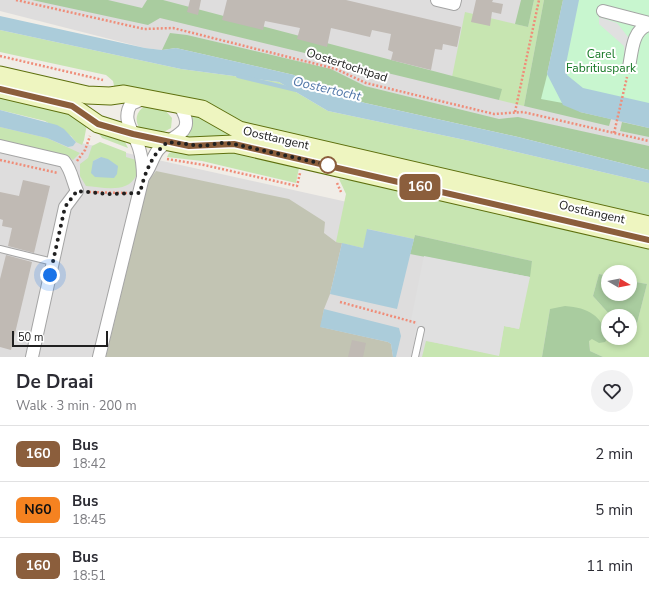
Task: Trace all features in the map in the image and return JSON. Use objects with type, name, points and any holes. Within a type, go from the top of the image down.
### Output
[{"type":"main road","name":"Oosttangent","points":[[0,75],[87,95],[110,96],[124,94],[202,109],[239,130],[649,225]]},
{"type":"main road","name":"Oosttangent","points":[[0,89],[72,106],[98,124],[133,134],[167,150],[222,143],[234,144],[649,240]]},
{"type":"street","points":[[436,0],[454,4],[455,0]]},
{"type":"street","points":[[603,12],[649,24]]},
{"type":"street","points":[[629,67],[637,34],[641,29],[649,24]]},
{"type":"street","points":[[99,357],[143,177],[139,148],[126,120],[128,108],[134,101],[146,98]]},
{"type":"street","points":[[143,177],[159,149],[167,150],[184,129],[186,118],[179,105]]},
{"type":"street","points":[[0,146],[64,161],[72,175],[73,183],[77,191],[65,207],[32,357]]},
{"type":"lane","points":[[0,250],[53,262]]},
{"type":"lane","points":[[415,357],[422,327]]},
{"type":"path","name":"Oostertochtpad","points":[[16,0],[144,29],[172,28],[336,69],[366,83],[494,114],[523,112],[649,141]]},
{"type":"path","points":[[514,112],[539,0]]},
{"type":"path","points":[[0,56],[104,80],[110,88],[110,96]]},
{"type":"path","points":[[614,133],[623,93]]},
{"type":"path","points":[[167,150],[204,165],[297,186],[301,170]]},
{"type":"path","points":[[334,178],[341,192]]},
{"type":"path","points":[[77,191],[108,194],[140,193]]},
{"type":"path","points":[[340,302],[356,305],[422,327]]},
{"type":"shaded area","points":[[0,0],[649,0],[649,154],[176,48],[162,50],[145,48],[0,11]]},
{"type":"shaded area","points":[[599,17],[617,23],[628,37],[630,46],[625,66],[624,46],[599,24]]},
{"type":"shaded area","points":[[0,125],[631,265],[601,265],[601,301],[637,301],[637,266],[649,269],[649,357],[0,357]]},
{"type":"shaded area","points":[[156,171],[289,199],[325,222],[324,233],[336,242],[342,243],[330,294],[324,309],[321,327],[388,342],[391,344],[393,357],[106,357],[146,191],[150,179]]},
{"type":"shaded area","points":[[424,256],[530,277],[519,329],[504,326],[499,356],[414,338],[417,322],[411,321]]},
{"type":"green space","points":[[32,0],[108,0],[142,8],[147,0],[163,0],[502,89],[499,100],[160,18],[148,25]]},
{"type":"green space","points":[[521,0],[534,0],[528,27],[515,24]]},
{"type":"green space","points":[[534,0],[544,0],[524,106],[499,100],[501,89],[452,77],[465,12],[528,27]]},
{"type":"green space","points":[[544,0],[563,0],[547,74],[580,112],[611,119],[609,126],[524,106]]},
{"type":"green space","name":"Carel Fabritiuspark","points":[[566,0],[649,0],[649,119],[541,99]]},
{"type":"green space","points":[[0,30],[181,69],[279,82],[328,111],[470,141],[649,183],[649,220],[246,126],[227,117],[214,106],[115,90],[113,81],[106,75],[0,52]]},
{"type":"green space","points":[[170,33],[187,35],[331,69],[365,86],[499,119],[518,117],[649,146],[649,170],[518,137],[365,103],[327,92],[294,75],[176,48],[162,50]]},
{"type":"green space","points":[[0,95],[59,109],[87,124],[82,145],[76,142],[71,136],[45,121],[0,110]]},
{"type":"green space","points":[[145,106],[165,110],[172,118],[171,128],[160,134],[140,129],[137,122],[137,116]]},
{"type":"green space","points":[[193,113],[254,138],[185,138],[190,131],[191,114]]},
{"type":"green space","points":[[622,122],[649,128],[649,137],[620,131]]},
{"type":"green space","points":[[0,127],[47,138],[80,153],[73,160],[68,156],[0,140]]},
{"type":"green space","points":[[95,128],[124,140],[128,148],[102,138]]},
{"type":"green space","points":[[100,142],[126,152],[126,157],[136,160],[137,172],[132,182],[127,185],[114,188],[86,186],[80,176],[80,164],[88,158],[92,146]],"holes":[[[101,157],[114,178],[93,161]]]},
{"type":"green space","points":[[225,149],[299,168],[296,183],[202,161],[167,157],[169,153],[179,150]]},
{"type":"green space","points":[[339,179],[357,181],[649,248],[649,357],[603,357],[590,351],[589,340],[592,339],[550,309],[542,357],[422,357],[426,341],[499,355],[504,326],[519,329],[532,261],[415,235],[414,239],[368,229],[363,248],[336,242],[346,194]],"holes":[[[601,265],[637,265],[637,282],[647,284],[637,323],[637,345],[601,345],[601,309],[605,309],[593,296],[599,274],[601,274]]]},
{"type":"green space","points":[[415,235],[532,261],[530,277],[410,254]]},
{"type":"green space","points":[[599,274],[601,274],[601,301],[637,301],[637,282],[647,284],[637,323],[637,309],[605,309],[593,296]]},
{"type":"green space","points":[[565,306],[573,307],[587,311],[598,318],[601,322],[601,343],[592,339],[589,341],[590,351],[603,357],[542,357],[550,309]]},
{"type":"water","points":[[563,0],[579,0],[566,64],[567,75],[583,88],[649,103],[649,128],[580,112],[563,105],[547,74]]},
{"type":"water","points":[[0,16],[145,48],[162,50],[176,48],[294,75],[327,92],[365,103],[518,137],[649,170],[649,183],[470,141],[328,111],[279,82],[181,69],[0,30]]},
{"type":"water","points":[[0,110],[57,125],[64,129],[76,142],[73,146],[68,147],[47,138],[0,127]]},
{"type":"water","points":[[101,157],[108,159],[118,166],[117,174],[114,178],[95,177],[91,173],[93,161]]},
{"type":"water","points":[[367,229],[414,239],[397,309],[330,294],[342,243],[363,248]]},
{"type":"water","points":[[324,309],[399,328],[401,336],[396,357],[393,357],[391,344],[388,342],[320,327]]},
{"type":"building","points":[[190,0],[201,0],[198,15],[187,12]]},
{"type":"building","points":[[227,0],[346,0],[461,27],[457,47],[443,44],[442,50],[435,49],[431,70],[391,60],[393,52],[388,50],[391,34],[372,30],[370,37],[331,28],[327,47],[297,39],[300,28],[265,21],[263,30],[222,20]]},
{"type":"building","points":[[476,0],[493,0],[492,2],[503,4],[501,14],[492,12],[490,26],[471,22]]},
{"type":"building","points":[[23,180],[50,186],[34,253],[8,246],[12,228],[2,226],[3,220],[0,219],[0,192],[19,196]]},
{"type":"building","points":[[6,255],[32,262],[11,350],[0,347],[0,279]]},
{"type":"building","points":[[352,340],[366,343],[363,357],[348,357]]},
{"type":"waterway","name":"Oostertocht","points":[[238,76],[296,90]]},
{"type":"bus line","name":"160","points":[[0,89],[72,106],[98,124],[133,134],[189,146],[222,143],[234,144],[649,240]]},
{"type":"route","points":[[50,275],[65,207],[77,191],[108,194],[140,193],[143,177],[148,171],[156,153],[168,142],[189,146],[222,143],[234,144],[328,165]]}]
